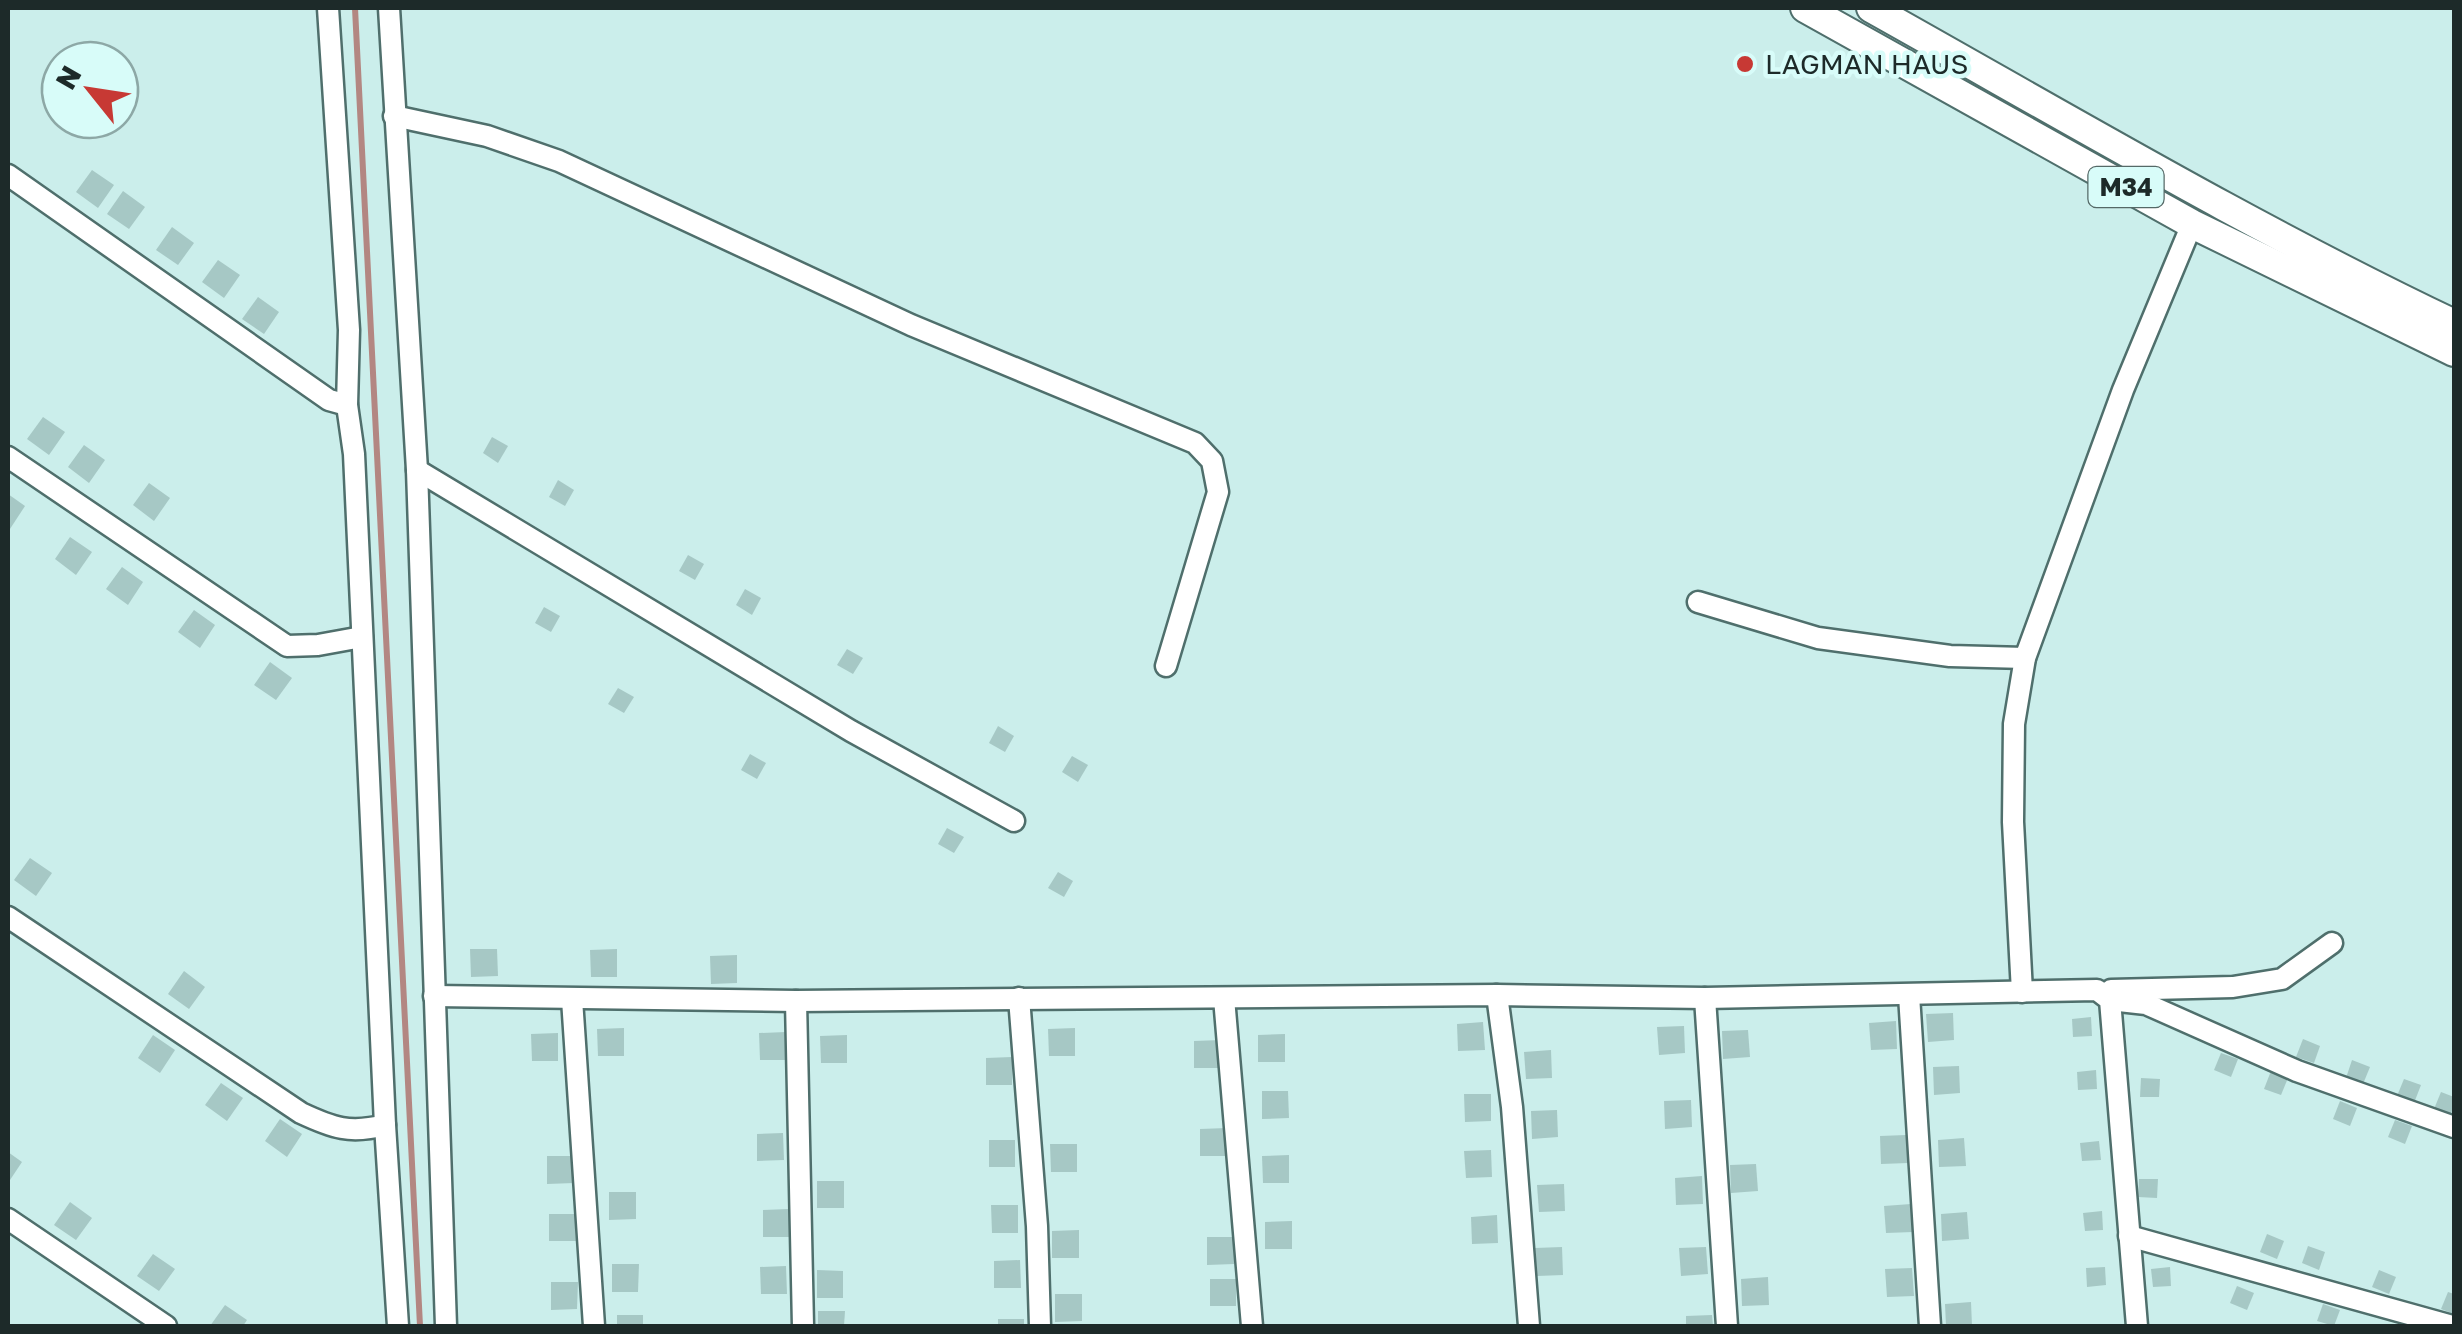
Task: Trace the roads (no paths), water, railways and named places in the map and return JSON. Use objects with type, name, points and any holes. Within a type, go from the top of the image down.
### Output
[{"type":"highway","name":"M34","points":[[1806,8],[2192,224],[2454,352]]},
{"type":"highway","name":"M34","points":[[1871,8],[2202,194],[2454,324]]},
{"type":"street","points":[[328,8],[349,330],[347,405],[354,454],[398,1326]]},
{"type":"street","points":[[389,8],[418,470],[446,1326]]},
{"type":"street","points":[[394,116],[487,136],[559,161],[911,325],[1194,443],[1212,461],[1218,492],[1166,666]]},
{"type":"street","points":[[8,175],[329,400],[347,405]]},
{"type":"street","points":[[2022,992],[2014,744],[2025,658],[2123,390],[2192,224]]},
{"type":"street","points":[[8,458],[287,646],[362,637]]},
{"type":"street","points":[[418,470],[851,731],[1014,821]]},
{"type":"street","points":[[1698,602],[1818,638],[1950,656],[2025,658]]},
{"type":"street","points":[[8,917],[301,1113],[330,1127],[360,1131],[385,1124]]},
{"type":"street","points":[[434,996],[796,1000],[1496,995],[1705,998],[2022,992],[2104,995],[2233,987],[2282,978],[2332,943]]},
{"type":"street","points":[[1909,994],[1930,1326]]},
{"type":"street","points":[[1496,995],[1512,1107],[1529,1326]]},
{"type":"street","points":[[2104,995],[2146,1004],[2297,1071],[2454,1128]]},
{"type":"street","points":[[2104,995],[2137,1326]]},
{"type":"street","points":[[1019,998],[1037,1226],[1040,1326]]},
{"type":"street","points":[[1224,998],[1252,1326]]},
{"type":"street","points":[[1705,998],[1728,1326]]},
{"type":"street","points":[[572,999],[594,1326]]},
{"type":"street","points":[[796,1000],[803,1326]]},
{"type":"street","points":[[8,1219],[166,1326]]},
{"type":"street","points":[[2129,1236],[2452,1326]]},
{"type":"waterway","points":[[355,8],[420,1326]]},
{"type":"place","name":"LAGMAN HAUS","points":[[1745,64]]}]
